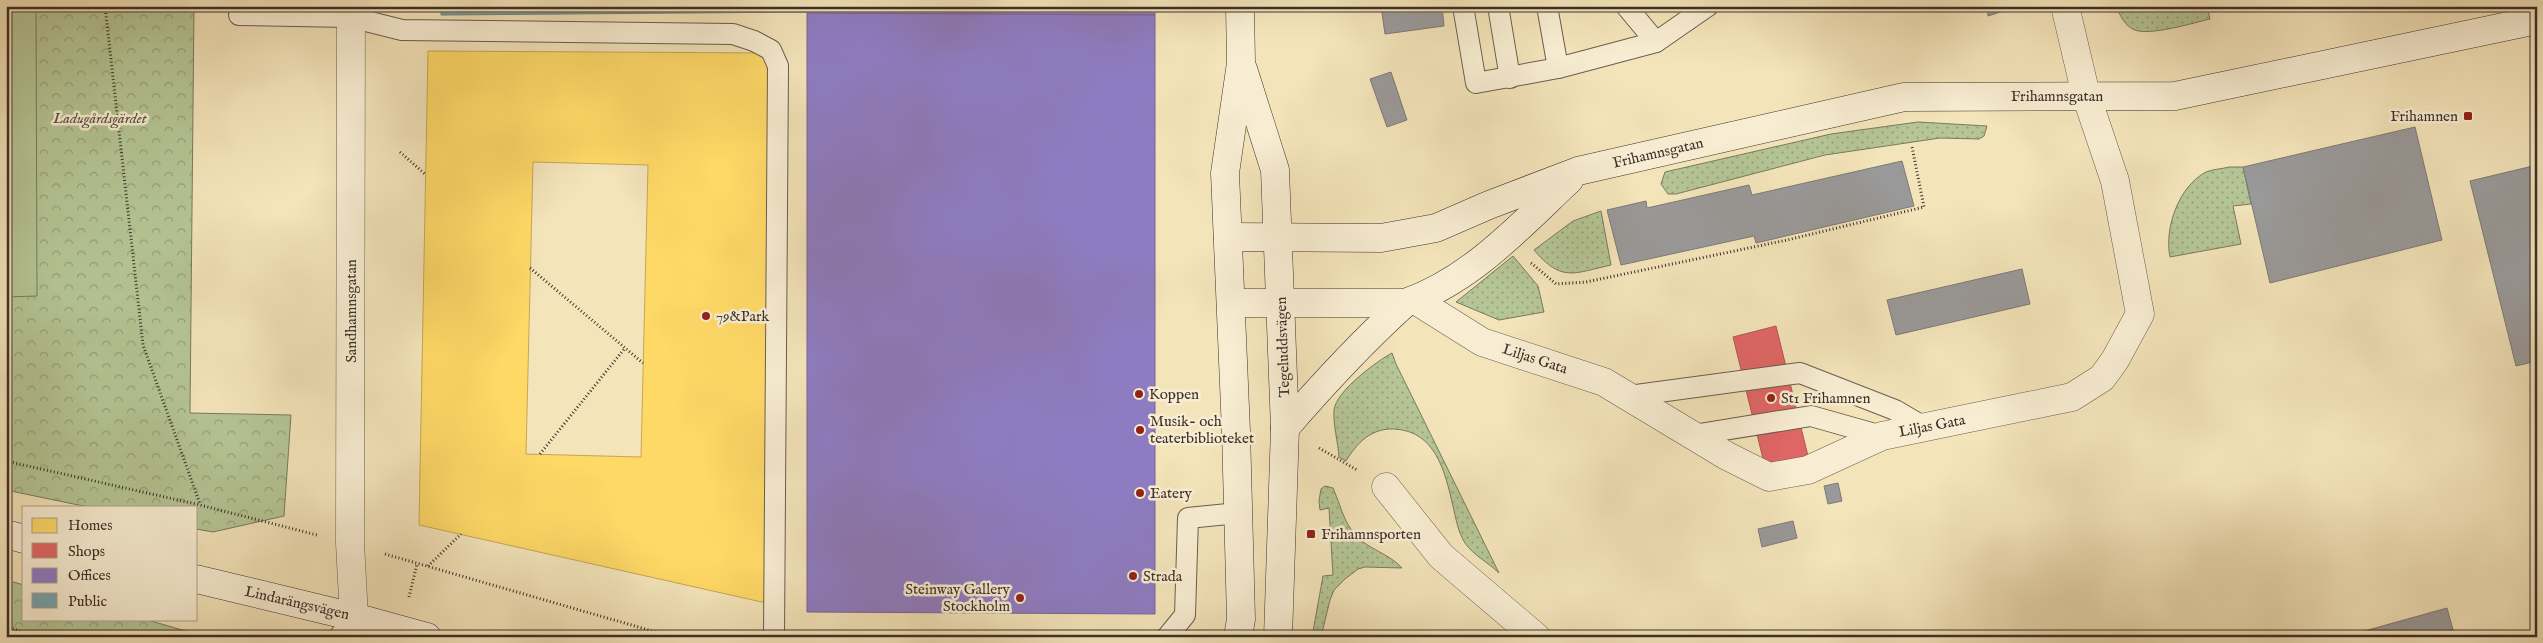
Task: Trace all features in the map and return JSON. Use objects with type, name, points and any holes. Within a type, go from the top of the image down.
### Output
[{"type":"street","name":"Tegeluddsvägen","points":[[1238,637],[1241,619],[1225,173],[1241,63],[1240,6]]},
{"type":"street","name":"Liljas Gata","points":[[1410,301],[1482,342],[1604,382],[1728,456],[1769,477],[1808,470],[1882,436],[2072,397],[2102,378],[2115,360],[2140,314],[2115,181],[2086,95],[2065,6]]},
{"type":"street","name":"Sandhamnsgatan","points":[[347,627],[350,544],[350,12]]},
{"type":"street","name":"Frihamnsgatan","points":[[1228,237],[1380,238],[1436,228],[1489,204],[1578,171],[1904,97],[2175,96],[2537,20]]},
{"type":"street","name":"Tegeluddsvägen","points":[[1241,63],[1275,170],[1282,305],[1285,428],[1278,637]]},
{"type":"street","points":[[1285,428],[1336,370],[1410,301],[1454,280],[1510,235],[1578,171]]},
{"type":"street","points":[[1231,303],[1282,305],[1410,301]]},
{"type":"street","points":[[1386,487],[1441,556],[1536,637]]},
{"type":"street","points":[[6,534],[22,538]]},
{"type":"street","name":"Lindarängsvägen","points":[[198,580],[347,627],[427,637]]},
{"type":"lane","points":[[1463,6],[1476,83],[1558,68],[1656,42],[1708,6]]},
{"type":"lane","points":[[1498,6],[1510,78]]},
{"type":"lane","points":[[1547,6],[1558,68]]},
{"type":"lane","points":[[1626,6],[1656,42]]},
{"type":"lane","points":[[239,15],[350,12],[402,30],[733,34],[754,41],[771,50],[778,66],[774,637]]},
{"type":"lane","points":[[1629,396],[1800,373],[1895,410],[1924,427]]},
{"type":"lane","points":[[1693,435],[1811,416],[1882,436]]},
{"type":"lane","points":[[1167,637],[1185,615],[1188,518],[1238,513]]},
{"type":"path","points":[[105,6],[143,346],[200,505]]},
{"type":"path","points":[[1510,235],[1535,268],[1556,284],[1586,282],[1788,240],[1924,207],[1912,147]]},
{"type":"path","points":[[400,152],[426,175]]},
{"type":"path","points":[[530,268],[643,363]]},
{"type":"path","points":[[540,454],[625,348]]},
{"type":"path","points":[[1314,445],[1386,487]]},
{"type":"path","points":[[6,461],[200,505],[291,529]]},
{"type":"path","points":[[427,567],[461,534]]},
{"type":"path","points":[[418,564],[673,637]]},
{"type":"path","points":[[6,626],[35,637]]},
{"type":"green space","name":"Ladugårdsgärdet","points":[[6,6],[194,6],[190,413],[291,415],[284,516],[213,532],[198,529],[198,506],[83,506],[6,490]]},
{"type":"green space","points":[[6,6],[36,6],[37,296],[6,297]]},
{"type":"green space","points":[[2115,6],[2207,6],[2210,19],[2172,28],[2142,31],[2128,26]]},
{"type":"green space","points":[[1918,122],[1987,126],[1984,136],[1979,139],[1940,138],[1825,155],[1676,194],[1668,194],[1661,184],[1665,172],[1831,134]]},
{"type":"green space","points":[[2243,167],[2251,204],[2233,206],[2241,244],[2170,257],[2169,233],[2181,197],[2196,178],[2212,170]]},
{"type":"green space","points":[[1601,211],[1611,265],[1569,273],[1553,267],[1534,250],[1573,221]]},
{"type":"green space","points":[[1513,256],[1538,286],[1544,312],[1499,320],[1456,302]]},
{"type":"green space","points":[[1392,353],[1499,573],[1465,543],[1442,467],[1429,445],[1420,437],[1408,431],[1386,429],[1365,438],[1346,461],[1339,457],[1334,416],[1336,402],[1358,377]]},
{"type":"green space","points":[[1325,486],[1333,488],[1345,519],[1353,532],[1366,544],[1402,568],[1365,567],[1358,569],[1334,590],[1321,637],[1312,637],[1323,576],[1333,575],[1329,508],[1320,510],[1319,501],[1321,489]]},
{"type":"green space","points":[[6,580],[22,584],[22,620],[148,620],[207,637],[6,637]]},
{"type":"building: Homes","name":"79&Park","points":[[428,51],[768,53],[766,603],[419,525]],"holes":[[[533,162],[648,165],[641,457],[526,454]]]},
{"type":"building: Shops","points":[[1776,326],[1809,460],[1766,471],[1733,337]]},
{"type":"building: Offices","points":[[807,6],[1155,6],[1155,15],[807,13]]},
{"type":"building: Offices","points":[[807,13],[1155,15],[1155,614],[807,612]]},
{"type":"building: Public","points":[[441,6],[806,6],[806,12],[441,15]]},
{"type":"building: Industry","points":[[1381,6],[1442,6],[1444,26],[1385,34]]},
{"type":"building: Industry","points":[[1987,6],[2013,6],[2013,8],[1988,16]]},
{"type":"building: Industry","points":[[1391,72],[1407,120],[1387,127],[1370,79]]},
{"type":"building: Industry","points":[[2415,127],[2442,240],[2270,283],[2243,167]]},
{"type":"building: Industry","points":[[1902,161],[1914,206],[1756,243],[1754,236],[1621,265],[1607,210],[1646,201],[1647,208],[1749,185],[1752,195]]},
{"type":"building: Industry","points":[[2537,165],[2537,361],[2516,366],[2470,181]]},
{"type":"building: Industry","points":[[2022,269],[2030,304],[1896,335],[1887,300]]},
{"type":"building: Industry","points":[[1838,483],[1842,501],[1828,504],[1824,486]]},
{"type":"building: Industry","points":[[1793,521],[1797,538],[1762,547],[1758,529]]},
{"type":"building: Industry","points":[[2447,608],[2455,637],[2343,637]]},
{"type":"place","name":"Frihamnen","points":[[2468,116]]},
{"type":"place","name":"79&Park","points":[[706,316]]},
{"type":"place","name":"Koppen","points":[[1139,394]]},
{"type":"place","name":"St1 Frihamnen","points":[[1771,398]]},
{"type":"place","name":"Musik- och teaterbiblioteket","points":[[1140,430]]},
{"type":"place","name":"Eatery","points":[[1140,493]]},
{"type":"place","name":"Frihamnsporten","points":[[1311,534]]},
{"type":"place","name":"Strada","points":[[1133,576]]},
{"type":"place","name":"Steinway Gallery Stockholm","points":[[1020,598]]}]
